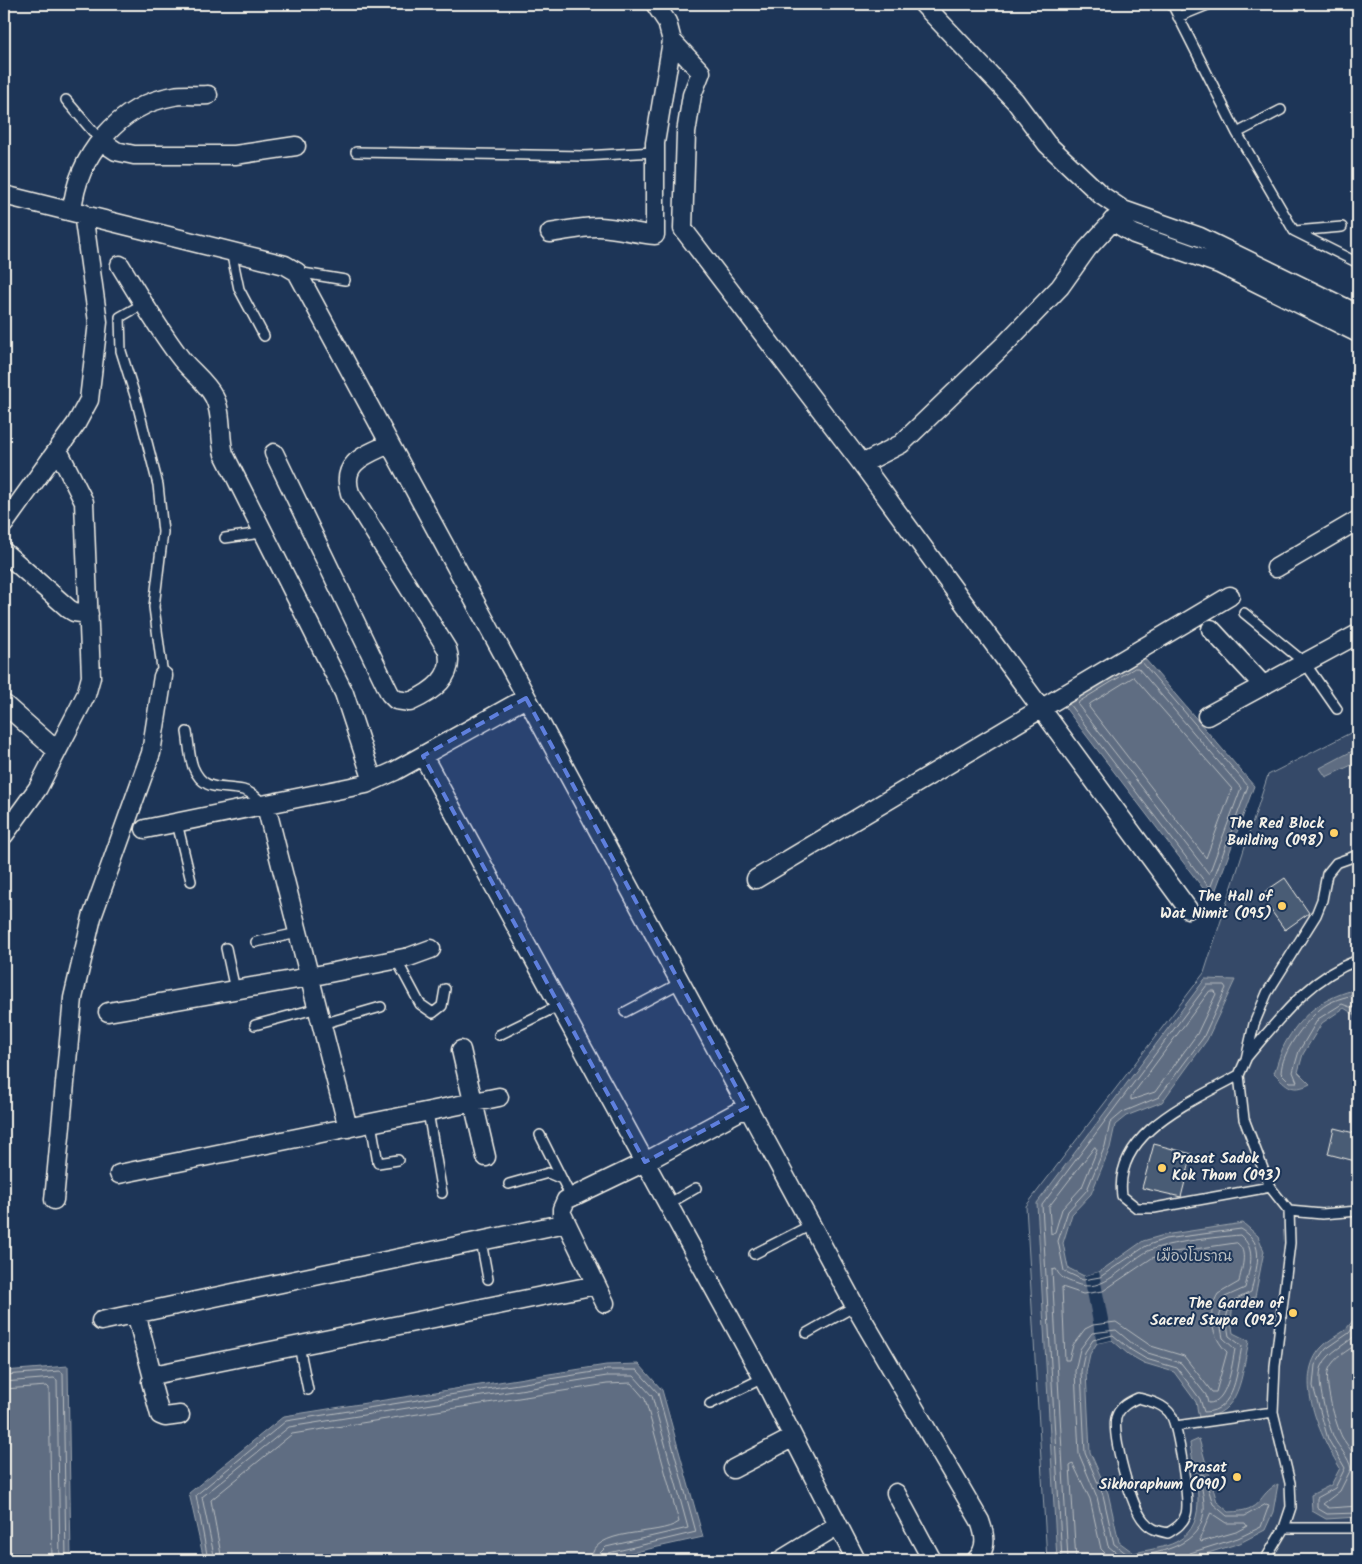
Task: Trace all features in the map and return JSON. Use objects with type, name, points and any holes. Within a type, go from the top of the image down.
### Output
[{"type":"street","points":[[550,233],[598,227],[655,235],[655,152],[672,41],[667,22],[655,4]]},
{"type":"street","points":[[923,4],[1015,101],[1048,144],[1078,175],[1101,195],[1134,234],[1219,264],[1358,333]]},
{"type":"street","points":[[672,41],[701,72],[692,96],[686,133],[683,229],[862,464],[1043,708],[1188,909]]},
{"type":"street","points":[[4,524],[76,424],[88,400],[98,322],[88,214],[74,190],[83,165],[97,145],[121,119],[149,103],[174,96],[208,95]]},
{"type":"street","points":[[97,145],[134,155],[235,155],[296,146]]},
{"type":"street","points":[[4,195],[88,214],[285,265],[297,272],[855,1306],[980,1520],[985,1543],[982,1555],[976,1560]]},
{"type":"street","points":[[862,464],[901,444],[941,407],[1060,287],[1087,249],[1117,216]]},
{"type":"street","points":[[1117,216],[1200,237],[1358,314]]},
{"type":"street","points":[[120,265],[143,304],[178,355],[214,396],[219,412],[220,439],[224,454],[344,694],[373,781]]},
{"type":"street","points":[[274,453],[390,694],[396,700],[410,702],[436,687],[443,680],[448,672],[450,658],[437,633],[350,493],[346,482],[348,472],[363,456],[389,444]]},
{"type":"street","points":[[4,835],[32,799],[90,686],[92,668],[84,502],[58,450]]},
{"type":"street","points":[[1276,568],[1358,520]]},
{"type":"street","points":[[4,552],[69,609],[74,612],[89,614]]},
{"type":"street","points":[[756,879],[1230,596]]},
{"type":"street","points":[[1211,629],[1263,685]]},
{"type":"street","points":[[1207,716],[1358,634]]},
{"type":"street","points":[[54,1200],[73,998],[92,917],[151,753],[163,676]]},
{"type":"street","points":[[145,829],[266,806],[373,781],[423,756],[526,698]]},
{"type":"street","points":[[4,704],[56,750]]},
{"type":"street","points":[[423,756],[763,1378],[856,1560]]},
{"type":"street","points":[[266,806],[348,1128]]},
{"type":"street","points":[[108,1012],[309,977],[409,957],[431,949]]},
{"type":"street","points":[[461,1050],[486,1157]]},
{"type":"street","points":[[119,1174],[499,1097]]},
{"type":"street","points":[[605,1303],[566,1223],[562,1209],[566,1200],[645,1162],[747,1107]]},
{"type":"street","points":[[101,1321],[566,1223]]},
{"type":"street","points":[[153,1378],[158,1374],[596,1285]]},
{"type":"street","points":[[136,1314],[153,1378],[151,1382],[160,1415],[166,1417],[180,1415]]},
{"type":"street","points":[[733,1469],[792,1438]]},
{"type":"street","points":[[896,1493],[932,1560]]},
{"type":"street","points":[[781,1560],[838,1524]]},
{"type":"lane","points":[[1172,4],[1237,134],[1294,231],[1358,263]]},
{"type":"lane","points":[[1178,17],[1210,4]]},
{"type":"lane","points":[[66,100],[97,145]]},
{"type":"lane","points":[[1237,134],[1281,110]]},
{"type":"lane","points":[[356,152],[584,156],[655,152]]},
{"type":"lane","points":[[1294,231],[1342,227]]},
{"type":"lane","points":[[231,251],[239,289],[264,336]]},
{"type":"lane","points":[[297,272],[345,280]]},
{"type":"lane","points":[[143,304],[120,317],[121,351],[136,399],[158,484],[163,532],[154,607],[163,676]]},
{"type":"lane","points":[[225,538],[262,533]]},
{"type":"lane","points":[[1244,613],[1305,662],[1338,709]]},
{"type":"lane","points":[[187,732],[192,764],[198,776],[210,786],[242,789],[252,794],[266,806]]},
{"type":"lane","points":[[177,823],[191,881]]},
{"type":"lane","points":[[1265,1560],[1284,1528],[1291,1507],[1290,1482],[1273,1412],[1275,1366],[1290,1244],[1289,1211],[1270,1187],[1244,1119],[1239,1075],[1246,1059],[1254,1024],[1267,993],[1316,915],[1322,900],[1327,874],[1336,863],[1358,855]]},
{"type":"lane","points":[[256,942],[298,933]]},
{"type":"lane","points":[[226,948],[236,990]]},
{"type":"lane","points":[[396,959],[420,1004],[433,1013],[442,1006],[446,989]]},
{"type":"lane","points":[[1246,1059],[1288,1007],[1336,968],[1358,960]]},
{"type":"lane","points":[[626,1012],[680,983]]},
{"type":"lane","points":[[499,1035],[558,1006]]},
{"type":"lane","points":[[255,1025],[381,1007]]},
{"type":"lane","points":[[1239,1075],[1174,1112],[1142,1134],[1129,1154],[1120,1179],[1122,1196],[1136,1208],[1154,1208],[1270,1187]]},
{"type":"lane","points":[[428,1112],[442,1193]]},
{"type":"lane","points":[[371,1124],[378,1163],[398,1160]]},
{"type":"lane","points":[[509,1184],[548,1173],[562,1179],[540,1135]]},
{"type":"lane","points":[[549,1153],[571,1197]]},
{"type":"lane","points":[[668,1204],[696,1188]]},
{"type":"lane","points":[[1289,1211],[1322,1214],[1358,1211]]},
{"type":"lane","points":[[754,1254],[811,1225]]},
{"type":"lane","points":[[481,1240],[488,1279]]},
{"type":"lane","points":[[807,1333],[855,1306]]},
{"type":"lane","points":[[299,1346],[308,1390]]},
{"type":"lane","points":[[710,1404],[763,1378]]},
{"type":"lane","points":[[1138,1398],[1155,1402],[1170,1414],[1176,1426],[1186,1495],[1186,1514],[1178,1527],[1168,1533],[1155,1530],[1143,1521],[1135,1506],[1123,1469],[1117,1436],[1116,1417],[1124,1404],[1138,1398]]},
{"type":"lane","points":[[1176,1426],[1273,1412]]},
{"type":"lane","points":[[1284,1528],[1358,1528]]},
{"type":"highlighted area","points":[[526,698],[747,1107],[645,1162],[423,756]]},
{"type":"green space","name":"เมืองโบราณ","points":[[1358,729],[1358,1560],[1047,1560],[1026,1206],[1204,973],[1268,775]]},
{"type":"water","points":[[1139,652],[1254,786],[1212,900],[1060,701]]},
{"type":"water","points":[[1358,748],[1358,762],[1326,777],[1320,768]]},
{"type":"water","points":[[1205,979],[1235,980],[1207,1040],[1162,1102],[1126,1116],[1115,1125],[1110,1148],[1091,1194],[1072,1214],[1063,1243],[1068,1268],[1084,1276],[1099,1272],[1143,1241],[1164,1235],[1243,1223],[1258,1236],[1264,1251],[1255,1297],[1233,1305],[1231,1320],[1233,1333],[1249,1341],[1241,1380],[1232,1402],[1224,1410],[1213,1416],[1199,1418],[1196,1402],[1174,1372],[1144,1363],[1128,1354],[1112,1340],[1097,1343],[1090,1354],[1086,1372],[1090,1452],[1108,1493],[1119,1542],[1134,1553],[1176,1542],[1187,1534],[1194,1523],[1198,1497],[1190,1443],[1199,1439],[1217,1502],[1229,1512],[1249,1509],[1255,1506],[1271,1488],[1278,1484],[1273,1512],[1265,1530],[1240,1543],[1186,1560],[1057,1560],[1037,1203]]},
{"type":"water","points":[[1358,989],[1358,1025],[1355,1015],[1344,1008],[1322,1023],[1303,1054],[1298,1072],[1310,1084],[1299,1088],[1286,1085],[1274,1073],[1283,1048],[1294,1030],[1317,1006],[1336,996]]},
{"type":"water","points":[[1358,1313],[1358,1517],[1326,1519],[1312,1511],[1311,1495],[1331,1485],[1340,1468],[1318,1424],[1313,1408],[1309,1375],[1313,1360],[1322,1347],[1344,1331]]},
{"type":"water","points":[[639,1364],[662,1390],[703,1537],[599,1560],[204,1560],[189,1493],[284,1416],[606,1365]]},
{"type":"water","points":[[68,1366],[71,1560],[4,1560],[4,1371]]},
{"type":"pier","points":[[1099,1272],[1112,1340],[1097,1343],[1084,1276]]},
{"type":"building","points":[[1285,878],[1309,913],[1285,930],[1260,895]]},
{"type":"building","points":[[1334,1128],[1358,1134],[1355,1161],[1328,1154]]},
{"type":"building","points":[[1154,1144],[1192,1154],[1181,1197],[1142,1188]]},
{"type":"place","name":"The Red Block Building (098)","points":[[1334,833]]},
{"type":"place","name":"The Hall of Wat Nimit (095)","points":[[1282,906]]},
{"type":"place","name":"Prasat Sadok Kok Thom (093)","points":[[1162,1168]]},
{"type":"place","name":"The Garden of Sacred Stupa (092)","points":[[1293,1313]]},
{"type":"place","name":"Prasat Sikhoraphum (090)","points":[[1237,1477]]}]
